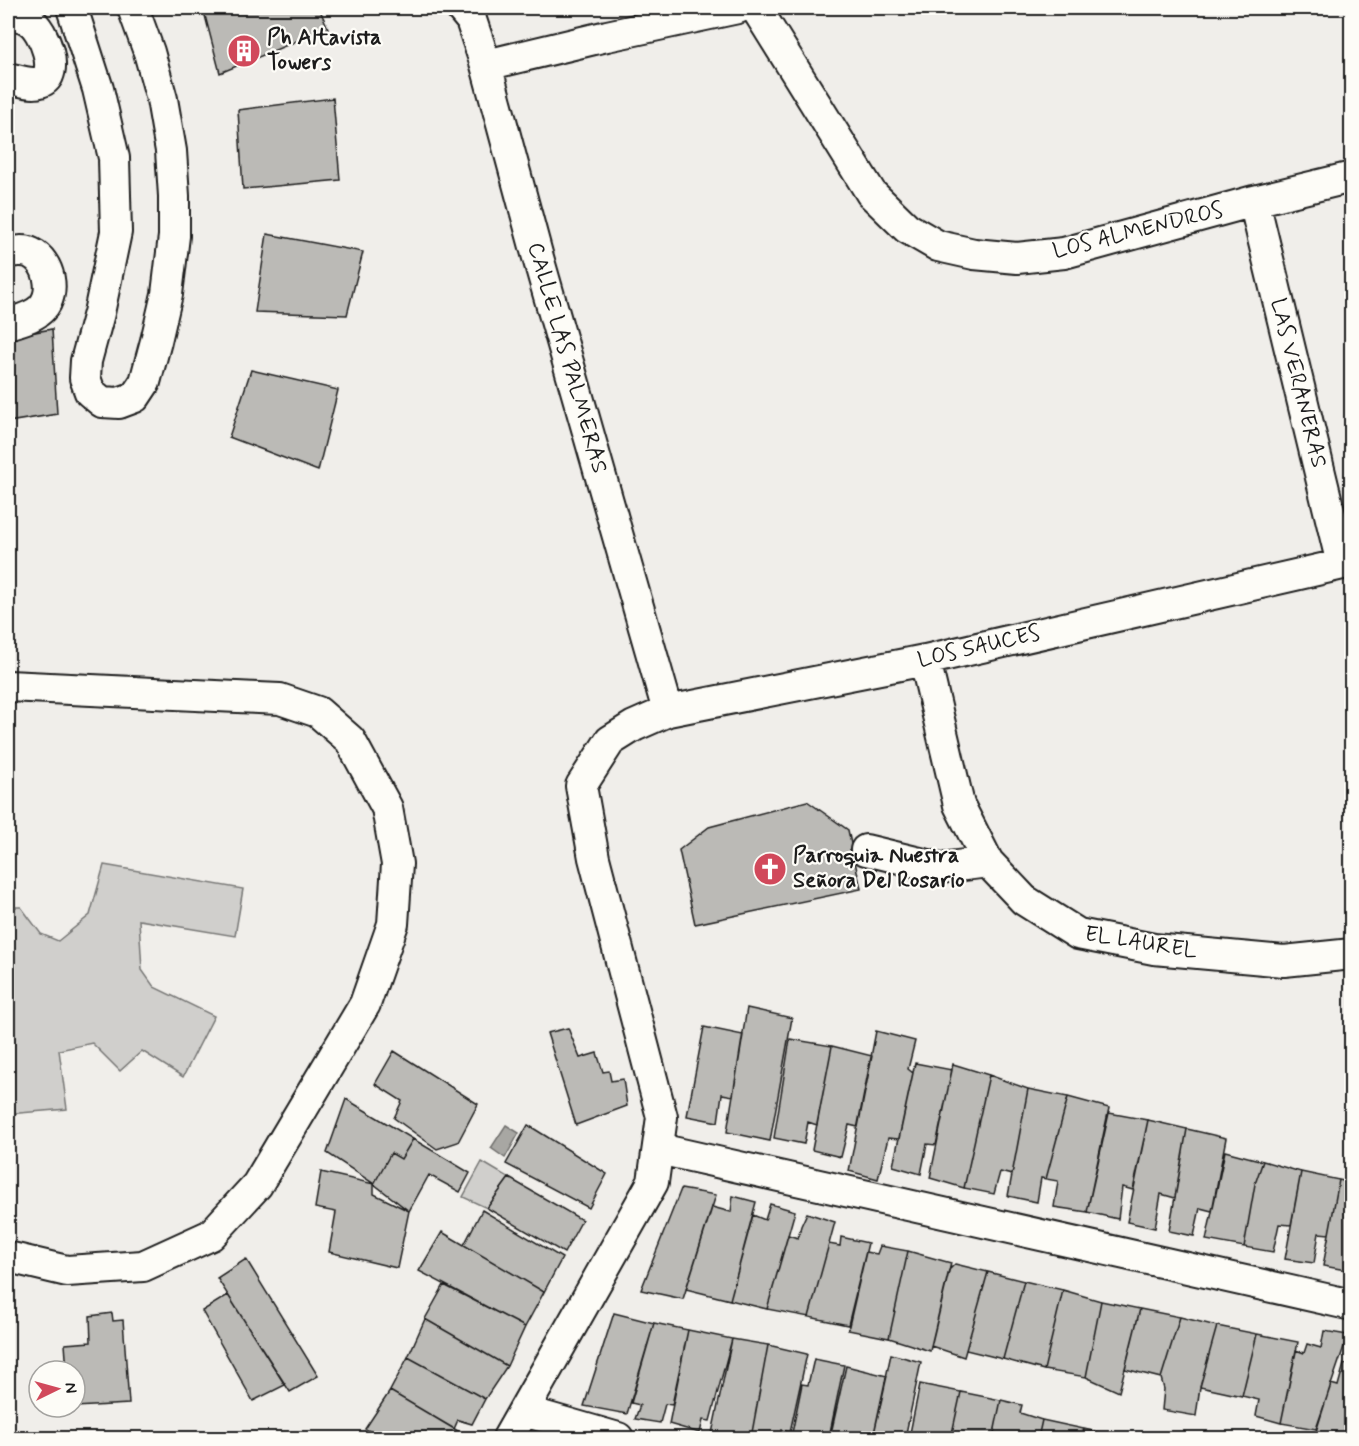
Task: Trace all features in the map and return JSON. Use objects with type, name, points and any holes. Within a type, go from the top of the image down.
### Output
[{"type":"street","points":[[72,8],[98,89],[114,158],[116,232],[86,361],[85,378],[90,392],[102,402],[119,403],[135,397],[145,382],[167,294],[174,236],[171,151],[162,99],[149,52],[133,8]]},
{"type":"street","name":"CALLE LAS PALMERAS","points":[[461,8],[471,20],[486,65],[537,254],[668,711]]},
{"type":"street","points":[[486,65],[738,8]]},
{"type":"street","name":"LOS ALMENDROS","points":[[756,8],[871,193],[907,228],[938,246],[974,254],[1017,258],[1064,253],[1352,177]]},
{"type":"street","points":[[8,14],[33,22],[45,41],[51,65],[50,75],[44,81],[35,83],[8,78]]},
{"type":"street","name":"LAS VERANERAS","points":[[1254,201],[1347,563]]},
{"type":"street","points":[[8,253],[15,251],[31,253],[42,262],[49,277],[49,292],[43,307],[29,317],[8,324]]},
{"type":"street","name":"LOS SAUCES","points":[[659,1149],[662,1117],[594,858],[581,786],[609,741],[634,726],[668,711],[925,660],[1347,563]]},
{"type":"street","name":"EL LAUREL","points":[[925,660],[959,805],[988,862],[1024,900],[1078,934],[1154,949],[1284,961],[1352,954]]},
{"type":"street","points":[[8,686],[280,699],[318,712],[350,740],[387,808],[397,864],[393,924],[365,1004],[257,1185],[211,1235],[143,1266],[67,1271],[8,1257]]},
{"type":"street","points":[[866,850],[941,868],[988,862]]},
{"type":"street","points":[[508,1438],[653,1182],[659,1149],[1352,1305]]},
{"type":"street","points":[[524,1411],[618,1438]]},
{"type":"shaded area","points":[[104,865],[243,889],[235,936],[139,920],[142,970],[154,987],[214,1016],[183,1077],[142,1051],[120,1071],[92,1043],[59,1050],[67,1109],[8,1114],[8,907],[21,907],[41,934],[58,941],[90,915]]},
{"type":"shaded area","points":[[506,1125],[519,1133],[505,1158],[491,1148]]},
{"type":"shaded area","points":[[482,1162],[509,1178],[487,1208],[463,1197]]},
{"type":"building","name":"Ph Altavista Towers","points":[[203,8],[319,8],[328,28],[220,73]]},
{"type":"building","points":[[333,98],[340,180],[243,189],[238,110]]},
{"type":"building","points":[[267,234],[363,252],[347,315],[255,312]]},
{"type":"building","points":[[52,329],[57,414],[8,422],[8,337]]},
{"type":"building","points":[[251,370],[338,390],[318,471],[229,437]]},
{"type":"building","name":"Parroquia Nuestra Señora Del Rosario","points":[[807,801],[848,830],[861,889],[695,924],[679,850],[709,827]]},
{"type":"building","points":[[747,1008],[792,1018],[770,1141],[727,1132]]},
{"type":"building","points":[[704,1027],[743,1035],[733,1096],[722,1094],[718,1122],[687,1116]]},
{"type":"building","points":[[568,1028],[580,1058],[597,1053],[603,1072],[609,1071],[611,1081],[623,1079],[627,1106],[576,1125],[547,1033]]},
{"type":"building","points":[[876,1031],[915,1041],[908,1069],[913,1073],[899,1139],[888,1138],[878,1179],[849,1171]]},
{"type":"building","points":[[790,1039],[832,1046],[817,1125],[808,1122],[804,1144],[774,1138]]},
{"type":"building","points":[[832,1046],[872,1056],[858,1127],[849,1125],[841,1157],[812,1150]]},
{"type":"building","points":[[394,1051],[478,1104],[458,1142],[437,1149],[394,1118],[402,1101],[375,1084]]},
{"type":"building","points":[[915,1063],[952,1070],[936,1145],[927,1144],[921,1174],[893,1166]]},
{"type":"building","points":[[953,1064],[989,1075],[964,1188],[930,1178]]},
{"type":"building","points":[[989,1075],[1028,1089],[1012,1175],[1000,1172],[994,1194],[964,1188]]},
{"type":"building","points":[[1028,1089],[1068,1097],[1046,1179],[1041,1178],[1037,1202],[1008,1196]]},
{"type":"building","points":[[1068,1097],[1109,1108],[1087,1212],[1054,1207],[1058,1181],[1046,1179]]},
{"type":"building","points":[[346,1099],[413,1139],[401,1159],[391,1153],[374,1184],[327,1153]]},
{"type":"building","points":[[1109,1113],[1148,1120],[1133,1190],[1122,1187],[1118,1219],[1087,1212]]},
{"type":"building","points":[[1148,1120],[1187,1129],[1175,1198],[1161,1194],[1155,1228],[1127,1222]]},
{"type":"building","points":[[528,1125],[607,1174],[589,1208],[506,1164]]},
{"type":"building","points":[[1187,1129],[1226,1138],[1212,1211],[1200,1208],[1194,1236],[1169,1231]]},
{"type":"building","points":[[413,1139],[470,1173],[460,1192],[429,1175],[409,1211],[374,1184],[391,1153],[401,1159]]},
{"type":"building","points":[[1225,1151],[1263,1161],[1255,1184],[1244,1247],[1206,1240]]},
{"type":"building","points":[[1263,1161],[1301,1172],[1291,1225],[1279,1224],[1273,1252],[1244,1247],[1255,1184]]},
{"type":"building","points":[[321,1172],[374,1184],[374,1194],[409,1211],[397,1268],[329,1252],[336,1212],[315,1208]]},
{"type":"building","points":[[1301,1172],[1339,1180],[1329,1234],[1319,1233],[1314,1263],[1285,1259]]},
{"type":"building","points":[[509,1178],[582,1220],[564,1253],[487,1208]]},
{"type":"building","points":[[1339,1180],[1352,1183],[1352,1271],[1323,1266]]},
{"type":"building","points":[[681,1189],[716,1195],[683,1299],[641,1290]]},
{"type":"building","points":[[733,1196],[756,1202],[730,1300],[686,1289],[712,1207],[731,1212]]},
{"type":"building","points":[[770,1204],[795,1211],[767,1309],[730,1300],[753,1215],[765,1220]]},
{"type":"building","points":[[482,1210],[562,1258],[544,1292],[464,1245]]},
{"type":"building","points":[[807,1213],[835,1222],[809,1317],[767,1309],[788,1235],[798,1238]]},
{"type":"building","points":[[442,1232],[544,1292],[525,1327],[419,1271]]},
{"type":"building","points":[[841,1237],[868,1243],[848,1325],[809,1317],[829,1244],[840,1246]]},
{"type":"building","points":[[880,1246],[908,1251],[889,1338],[848,1330],[866,1252],[877,1254]]},
{"type":"building","points":[[908,1251],[951,1263],[930,1351],[889,1338]]},
{"type":"building","points":[[246,1259],[318,1376],[290,1392],[217,1278]]},
{"type":"building","points":[[955,1264],[988,1272],[964,1357],[931,1346],[949,1270]]},
{"type":"building","points":[[988,1272],[1024,1281],[1003,1359],[966,1350]]},
{"type":"building","points":[[1024,1281],[1063,1290],[1044,1370],[1003,1359]]},
{"type":"building","points":[[444,1285],[525,1327],[507,1366],[425,1319]]},
{"type":"building","points":[[1063,1290],[1101,1301],[1086,1377],[1044,1370]]},
{"type":"building","points":[[228,1295],[285,1385],[253,1401],[202,1311]]},
{"type":"building","points":[[1101,1301],[1140,1309],[1119,1392],[1086,1377]]},
{"type":"building","points":[[1140,1309],[1180,1317],[1161,1378],[1125,1369]]},
{"type":"building","points":[[112,1313],[113,1321],[123,1320],[129,1404],[87,1406],[87,1359],[66,1359],[65,1344],[91,1342],[90,1316]]},
{"type":"building","points":[[614,1313],[654,1323],[627,1414],[584,1406]]},
{"type":"building","points":[[1180,1317],[1217,1326],[1200,1387],[1196,1416],[1162,1410],[1164,1389],[1161,1378]]},
{"type":"building","points":[[425,1319],[507,1366],[485,1399],[408,1357]]},
{"type":"building","points":[[654,1323],[688,1330],[672,1405],[665,1404],[660,1423],[635,1419],[640,1405],[631,1403]]},
{"type":"building","points":[[1217,1326],[1257,1334],[1242,1396],[1200,1387]]},
{"type":"building","points":[[688,1330],[732,1339],[710,1421],[703,1420],[700,1433],[669,1424]]},
{"type":"building","points":[[1324,1331],[1348,1335],[1316,1429],[1281,1423],[1296,1350],[1304,1353],[1307,1344],[1321,1348]]},
{"type":"building","points":[[1257,1334],[1298,1342],[1281,1423],[1256,1416],[1259,1400],[1242,1396]]},
{"type":"building","points":[[732,1339],[768,1345],[751,1438],[711,1438]]},
{"type":"building","points":[[768,1345],[807,1354],[790,1432],[782,1430],[781,1438],[751,1438]]},
{"type":"building","points":[[891,1354],[921,1362],[905,1438],[873,1438]]},
{"type":"building","points":[[408,1357],[485,1399],[472,1424],[458,1420],[454,1429],[390,1391]]},
{"type":"building","points":[[814,1359],[844,1365],[829,1437],[791,1438],[802,1384],[808,1385]]},
{"type":"building","points":[[1344,1364],[1352,1365],[1352,1438],[1314,1438],[1331,1384],[1338,1386]]},
{"type":"building","points":[[846,1366],[887,1376],[873,1438],[830,1438]]},
{"type":"building","points":[[920,1384],[961,1392],[951,1438],[909,1438]]},
{"type":"building","points":[[390,1391],[465,1435],[464,1438],[385,1438],[365,1429]]},
{"type":"building","points":[[961,1392],[1001,1400],[993,1438],[951,1438]]},
{"type":"building","points":[[1001,1400],[1022,1405],[1020,1413],[1042,1420],[1038,1438],[993,1438]]},
{"type":"building","points":[[1042,1420],[1084,1429],[1082,1438],[1038,1438]]},
{"type":"building","points":[[1084,1429],[1120,1437],[1120,1438],[1082,1438]]},
{"type":"place","name":"Ph Altavista Towers","points":[[244,51]]},
{"type":"place","name":"Parroquia Nuestra Señora Del Rosario","points":[[770,869]]}]
